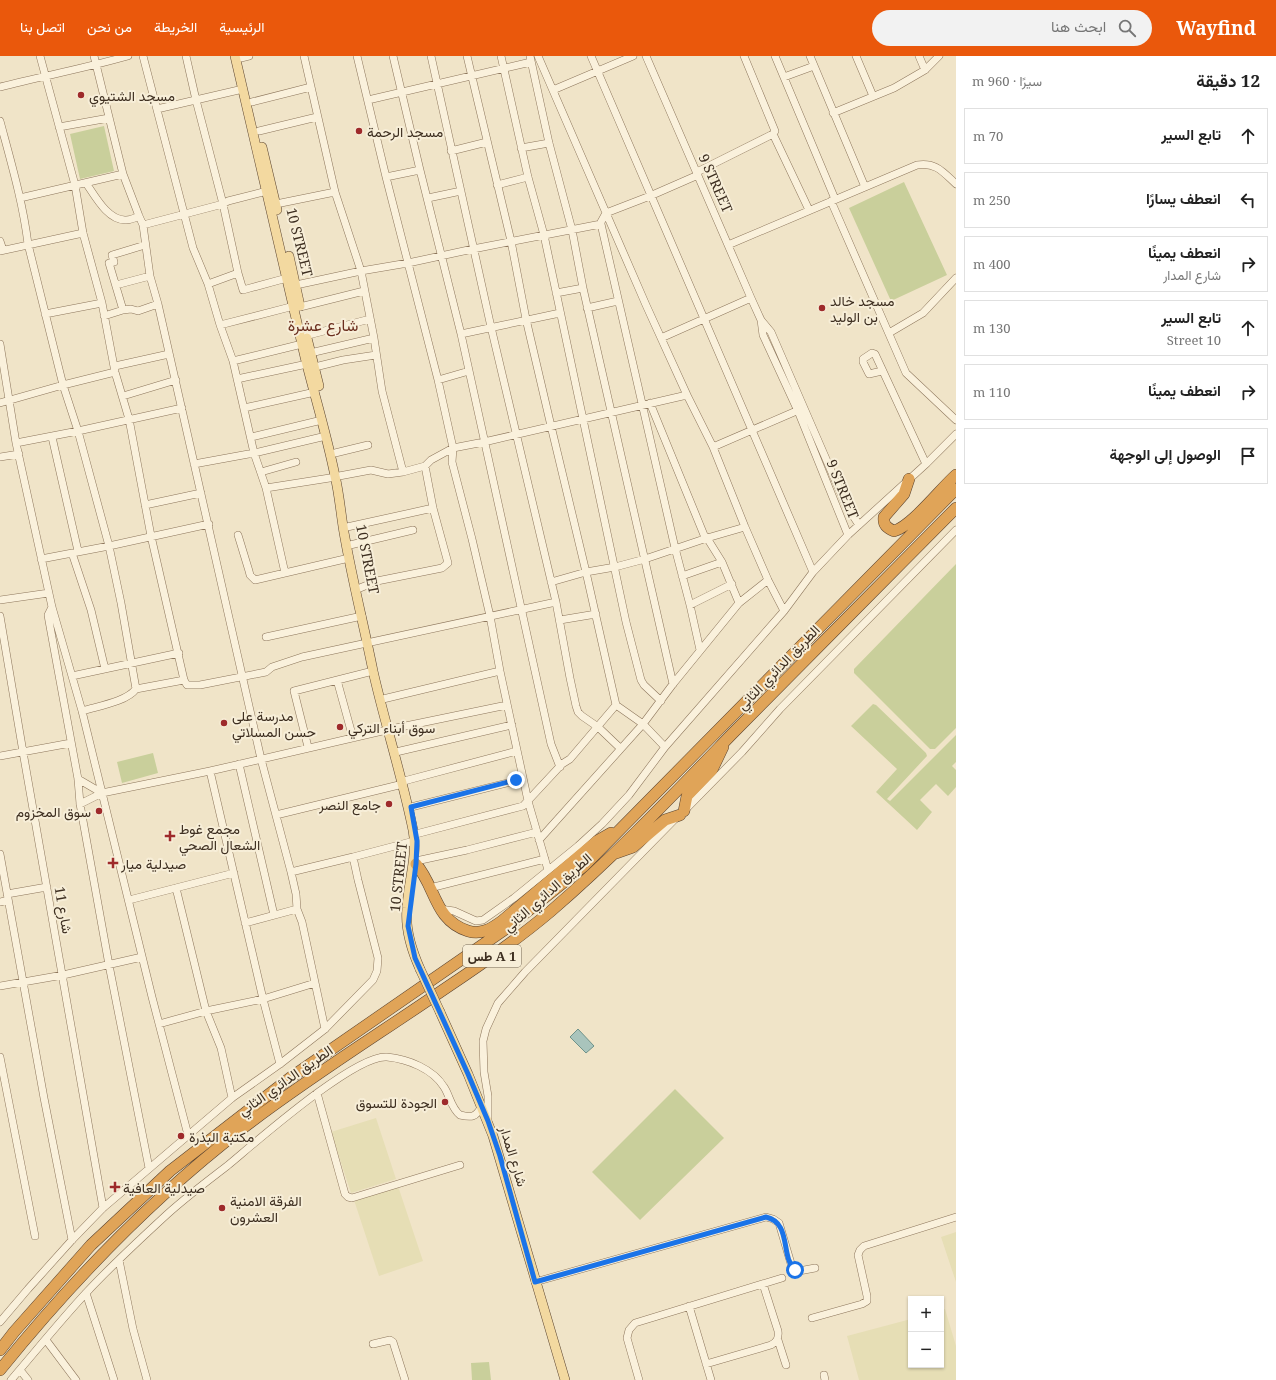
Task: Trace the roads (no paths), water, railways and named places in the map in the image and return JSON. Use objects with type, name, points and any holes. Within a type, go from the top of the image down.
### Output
[{"type":"highway","points":[[909,480],[904,494],[884,517],[883,521],[885,526],[894,531],[898,530],[921,511],[956,475]]},
{"type":"highway","name":"الطريق الدائري الثاني","points":[[0,1350],[14,1332],[92,1245],[170,1170],[290,1078],[504,930],[584,866],[956,489]]},
{"type":"highway","name":"الطريق الدائري الثاني","points":[[0,1370],[72,1284],[118,1237],[178,1182],[242,1128],[504,948],[549,912],[643,826],[956,508]]},
{"type":"highway","points":[[612,855],[633,847],[660,823],[682,813],[687,796],[716,765],[725,742]]},
{"type":"highway","points":[[416,862],[422,870],[440,909],[446,918],[453,925],[463,930],[473,933],[484,932],[494,928],[598,841],[625,824]]},
{"type":"main road","name":"10 STREET","points":[[241,56],[243,89],[270,190],[276,204],[296,285],[297,306]]},
{"type":"main road","name":"10 STREET","points":[[241,56],[252,102],[288,278],[297,306],[303,339],[335,453],[349,558],[389,729],[404,783],[415,838],[406,909],[408,926]]},
{"type":"main road","name":"10 STREET","points":[[311,365],[315,392],[337,476],[362,616],[370,643],[373,671],[411,807],[416,862],[408,926]]},
{"type":"main road","name":"شارع المدار","points":[[408,926],[415,958],[488,1121],[500,1156],[535,1282],[556,1346],[565,1380]]},
{"type":"street","points":[[40,56],[75,185],[83,233],[102,303],[115,369],[129,419],[151,536],[184,680],[187,685],[191,686],[266,672],[272,667],[302,658],[556,602]]},
{"type":"street","points":[[94,56],[123,174],[138,216],[143,225],[150,276],[176,380],[261,759],[291,872],[296,894],[297,909],[302,922],[325,1029]]},
{"type":"street","points":[[0,87],[96,65],[128,56]]},
{"type":"street","points":[[143,56],[193,248],[208,284],[220,325],[233,361],[254,453],[266,488],[285,573]]},
{"type":"street","points":[[186,56],[243,290],[288,278]]},
{"type":"street","points":[[304,56],[335,192],[361,271],[374,338],[382,391],[402,472]]},
{"type":"street","points":[[357,56],[386,177],[438,380],[453,448],[452,462],[490,616],[523,779],[548,870]]},
{"type":"street","points":[[393,56],[470,372],[484,442],[551,744],[560,767]]},
{"type":"street","points":[[430,56],[438,84],[473,249],[556,602],[577,709],[582,716],[598,727],[620,748]]},
{"type":"street","points":[[467,56],[511,241],[526,319],[616,705],[643,724],[665,747]]},
{"type":"street","points":[[501,56],[521,148],[544,235],[626,622],[640,677],[644,685],[661,701]]},
{"type":"street","points":[[538,56],[686,395],[713,447],[768,580],[784,611]]},
{"type":"street","points":[[591,56],[813,572]]},
{"type":"street","points":[[553,90],[633,56]]},
{"type":"street","name":"9 STREET","points":[[646,56],[761,320],[763,334],[801,409],[846,505],[859,525]]},
{"type":"street","points":[[700,650],[641,405],[601,222],[606,213],[650,196],[697,174],[775,131],[744,56]]},
{"type":"street","points":[[775,56],[833,200],[906,372],[956,420]]},
{"type":"street","points":[[810,56],[865,187]]},
{"type":"street","points":[[856,56],[872,96]]},
{"type":"street","points":[[919,56],[925,70]]},
{"type":"street","points":[[833,113],[894,88],[925,70],[939,56]]},
{"type":"street","points":[[368,100],[504,68],[531,59],[549,143],[572,230],[587,308],[673,684]]},
{"type":"street","points":[[784,78],[814,66]]},
{"type":"street","points":[[252,102],[311,87]]},
{"type":"street","points":[[157,109],[243,89]]},
{"type":"street","points":[[258,131],[317,117]]},
{"type":"street","points":[[59,127],[109,118]]},
{"type":"street","points":[[0,121],[26,221],[28,244],[63,385],[78,431],[109,546],[121,603],[136,689],[132,695],[123,699],[82,711]]},
{"type":"street","points":[[772,134],[809,210]]},
{"type":"street","points":[[451,151],[487,142]]},
{"type":"street","points":[[521,148],[549,143]]},
{"type":"street","points":[[728,245],[917,165],[924,164],[935,166],[956,184]]},
{"type":"street","points":[[386,177],[420,170]]},
{"type":"street","points":[[20,198],[123,174]]},
{"type":"street","points":[[497,185],[528,177]]},
{"type":"street","points":[[86,182],[99,202],[110,214],[119,219],[127,220],[138,216]]},
{"type":"street","points":[[143,225],[184,215],[270,190]]},
{"type":"street","points":[[428,198],[461,191]]},
{"type":"street","points":[[276,204],[335,192]]},
{"type":"street","points":[[296,285],[601,224]]},
{"type":"street","points":[[0,241],[1,251],[83,233]]},
{"type":"street","points":[[123,310],[109,263],[114,262],[112,255],[145,245]]},
{"type":"street","points":[[208,284],[238,273]]},
{"type":"street","points":[[116,286],[150,276]]},
{"type":"street","points":[[889,333],[923,313],[956,278]]},
{"type":"street","points":[[556,294],[583,288]]},
{"type":"street","points":[[220,325],[364,291]]},
{"type":"street","points":[[661,338],[751,298]]},
{"type":"street","points":[[587,308],[618,301]]},
{"type":"street","points":[[45,314],[102,303]]},
{"type":"street","points":[[104,316],[123,310],[131,309],[138,311],[158,304]]},
{"type":"street","points":[[461,334],[560,312]]},
{"type":"street","points":[[233,361],[370,319]]},
{"type":"street","points":[[308,353],[374,338]]},
{"type":"street","points":[[0,344],[16,444],[52,607],[82,711],[142,957],[188,1135]]},
{"type":"street","points":[[0,403],[169,354]]},
{"type":"street","points":[[237,379],[311,365],[376,355]]},
{"type":"street","points":[[882,371],[926,464]]},
{"type":"street","points":[[438,380],[470,372]]},
{"type":"street","points":[[123,396],[176,380]]},
{"type":"street","points":[[244,408],[315,392]]},
{"type":"street","points":[[266,488],[371,470],[388,474],[402,472],[425,466],[431,460],[453,448],[686,395]]},
{"type":"street","points":[[650,403],[704,535],[722,562],[739,603]]},
{"type":"street","points":[[16,444],[182,408]]},
{"type":"street","points":[[713,447],[801,409]]},
{"type":"street","name":"9 STREET","points":[[801,409],[848,535]]},
{"type":"street","points":[[251,437],[322,420]]},
{"type":"street","points":[[440,909],[454,911],[476,920],[483,920],[514,898],[578,846],[602,824],[629,795],[665,747],[784,611],[813,572],[848,535],[909,480],[956,434]]},
{"type":"street","points":[[194,464],[254,453],[326,436]]},
{"type":"street","points":[[52,437],[75,552],[105,669]]},
{"type":"street","points":[[335,453],[368,445]]},
{"type":"street","points":[[0,457],[19,454]]},
{"type":"street","points":[[261,472],[296,462]]},
{"type":"street","points":[[357,589],[377,582],[442,568],[448,564],[433,508],[425,466]]},
{"type":"street","points":[[145,505],[201,493]]},
{"type":"street","points":[[347,527],[433,508]]},
{"type":"street","points":[[41,559],[209,524]]},
{"type":"street","points":[[551,582],[586,572],[615,567],[645,559],[745,526]]},
{"type":"street","points":[[350,545],[413,530]]},
{"type":"street","points":[[488,1121],[488,1096],[484,1072],[483,1041],[486,1028],[498,1003],[525,972],[578,920],[615,880],[742,752],[780,709],[956,530]]},
{"type":"street","points":[[238,535],[250,575],[255,580],[349,558]]},
{"type":"street","points":[[682,576],[722,562]]},
{"type":"street","points":[[539,840],[643,724],[673,684],[739,603],[768,580]]},
{"type":"street","points":[[690,605],[732,584]]},
{"type":"street","points":[[0,600],[49,593]]},
{"type":"street","points":[[52,607],[48,615],[78,779],[80,804],[109,964],[150,1168]]},
{"type":"street","points":[[560,620],[596,614]]},
{"type":"street","name":"شارع 11","points":[[0,616],[104,1208]]},
{"type":"street","points":[[266,637],[362,616]]},
{"type":"street","points":[[72,676],[179,653]]},
{"type":"street","points":[[308,748],[294,691],[373,671]]},
{"type":"street","points":[[383,699],[500,671]]},
{"type":"street","points":[[136,689],[184,680]]},
{"type":"street","points":[[337,680],[353,738]]},
{"type":"street","points":[[80,804],[102,793],[210,771],[389,729],[507,705]]},
{"type":"street","points":[[291,872],[353,857],[523,806],[570,758],[616,705]]},
{"type":"street","points":[[396,752],[512,725]]},
{"type":"street","points":[[0,756],[71,743]]},
{"type":"street","points":[[276,815],[404,783],[517,751]]},
{"type":"street","points":[[239,764],[274,915]]},
{"type":"street","points":[[210,771],[263,999],[280,1064]]},
{"type":"street","points":[[78,779],[102,793]]},
{"type":"street","points":[[411,807],[523,779]]},
{"type":"street","points":[[416,862],[537,832]]},
{"type":"street","points":[[0,854],[72,1240]]},
{"type":"street","points":[[0,1322],[72,1240],[104,1208],[232,1098],[280,1064],[325,1029],[369,984],[378,971],[378,958],[353,857]]},
{"type":"street","points":[[430,888],[545,859]]},
{"type":"street","points":[[129,900],[234,873]]},
{"type":"street","points":[[0,902],[8,897],[47,887]]},
{"type":"street","points":[[176,888],[206,1011],[221,1048],[232,1098]]},
{"type":"street","points":[[245,923],[297,909]]},
{"type":"street","points":[[0,986],[62,975],[142,957]]},
{"type":"street","points":[[159,1024],[206,1011],[263,999],[315,983]]},
{"type":"street","points":[[11,1380],[86,1293],[162,1218],[317,1093],[356,1067],[373,1059],[386,1056],[408,1062],[427,1070],[445,1087],[455,1110],[460,1115],[465,1117],[474,1116],[478,1113],[482,1106]]},
{"type":"street","points":[[0,1057],[35,1236]]},
{"type":"street","points":[[317,1093],[345,1194],[348,1197],[352,1198],[460,1165]]},
{"type":"street","points":[[535,1282],[766,1217],[779,1223],[792,1267],[799,1272],[816,1268]]},
{"type":"street","points":[[812,1318],[862,1304],[867,1301],[868,1298],[858,1255],[864,1246],[956,1218]]},
{"type":"street","points":[[119,1260],[132,1323],[147,1380]]},
{"type":"street","points":[[639,1380],[627,1338],[629,1330],[634,1323],[782,1278]]},
{"type":"street","points":[[763,1284],[778,1331],[778,1340],[786,1364]]},
{"type":"street","points":[[86,1293],[114,1380]]},
{"type":"street","points":[[689,1306],[711,1380]]},
{"type":"street","points":[[46,1340],[76,1380]]},
{"type":"street","points":[[373,1344],[390,1340],[393,1342],[405,1380]]},
{"type":"street","points":[[706,1364],[771,1345],[778,1340]]},
{"type":"street","points":[[20,1370],[28,1380]]},
{"type":"water","points":[[578,1029],[594,1046],[586,1053],[570,1037]]},
{"type":"place","name":"مسجد الشتيوي","points":[[81,95]]},
{"type":"place","name":"مسجد الرحمة","points":[[359,131]]},
{"type":"place","name":"مسجد خالد بن الوليد","points":[[822,308]]},
{"type":"place","name":"مدرسة على حسن المسلاتي","points":[[224,723]]},
{"type":"place","name":"سوق أبناء التركي","points":[[340,727]]},
{"type":"place","name":"جامع النصر","points":[[389,804]]},
{"type":"place","name":"سوق المخزوم","points":[[99,811]]},
{"type":"place","name":"مجمع غوط الشعال الصحي","points":[[170,836]]},
{"type":"place","name":"صيدلية ميار","points":[[113,863]]},
{"type":"place","name":"الجودة للتسوق","points":[[445,1102]]},
{"type":"place","name":"مكتبة البذرة","points":[[181,1136]]},
{"type":"place","name":"صيدلية العافية","points":[[115,1187]]},
{"type":"place","name":"الفرقة الامنية العشرون","points":[[222,1208]]},
{"type":"district","name":"شارع عشرة","points":[[323,325]]}]
